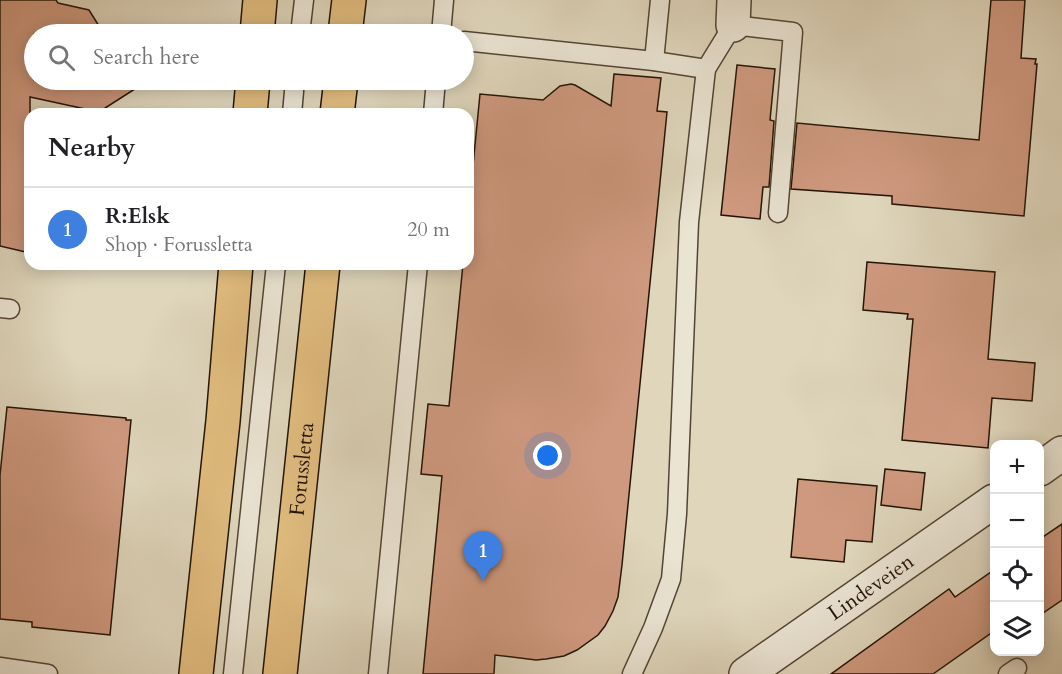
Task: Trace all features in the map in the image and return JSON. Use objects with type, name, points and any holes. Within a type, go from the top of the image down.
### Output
[{"type":"main road","points":[[258,24],[260,0]]},
{"type":"main road","points":[[346,24],[349,0]]},
{"type":"main road","points":[[251,108],[252,90]]},
{"type":"main road","points":[[339,108],[340,90]]},
{"type":"main road","points":[[196,674],[223,421],[236,270]]},
{"type":"main road","name":"Forussletta","points":[[280,674],[322,270]]},
{"type":"street","points":[[1044,466],[1062,453]]},
{"type":"street","name":"Lindeveien","points":[[747,674],[990,504]]},
{"type":"lane","points":[[301,24],[304,0]]},
{"type":"lane","points":[[442,24],[444,0]]},
{"type":"lane","points":[[654,61],[660,0]]},
{"type":"lane","points":[[632,674],[653,628],[670,579],[677,514],[688,222],[706,69],[734,13],[793,32],[778,213]]},
{"type":"lane","points":[[474,42],[654,61],[706,69]]},
{"type":"lane","points":[[293,108],[295,90]]},
{"type":"lane","points":[[434,108],[435,90]]},
{"type":"lane","points":[[233,674],[275,270]]},
{"type":"lane","points":[[378,674],[417,270]]},
{"type":"lane","points":[[0,667],[48,674]]},
{"type":"building","points":[[0,0],[56,0],[58,3],[89,10],[98,24],[24,24],[24,90],[133,90],[105,108],[81,108],[30,97],[30,108],[24,108],[24,252],[0,246]]},
{"type":"building","points":[[991,0],[1025,0],[1021,58],[1036,59],[1035,64],[1037,64],[1024,216],[892,204],[892,196],[791,189],[797,123],[979,140]]},
{"type":"building","points":[[737,65],[775,69],[770,120],[774,121],[769,187],[763,187],[760,219],[721,215]]},
{"type":"building","points":[[614,74],[661,78],[657,111],[667,112],[618,597],[613,611],[598,635],[564,656],[536,660],[495,655],[494,674],[423,674],[442,476],[421,474],[428,404],[449,406],[462,270],[474,270],[474,155],[480,94],[543,100],[560,86],[571,84],[611,106]]},
{"type":"building","points":[[867,262],[995,272],[988,359],[1035,363],[1032,401],[992,398],[988,448],[902,440],[913,319],[907,319],[908,314],[863,310]]},
{"type":"building","points":[[7,407],[131,420],[110,635],[32,627],[32,622],[0,619],[0,475]]},
{"type":"building","points":[[885,469],[925,473],[921,510],[881,505]]},
{"type":"building","points":[[798,479],[877,486],[872,542],[846,540],[844,562],[791,557]]},
{"type":"building","points":[[1062,524],[1062,600],[1044,612],[1044,548],[1044,536]]},
{"type":"building","points":[[990,573],[990,634],[933,674],[831,674],[949,589],[955,597]]},
{"type":"place","name":"R:Elsk","points":[[483,581]]}]
